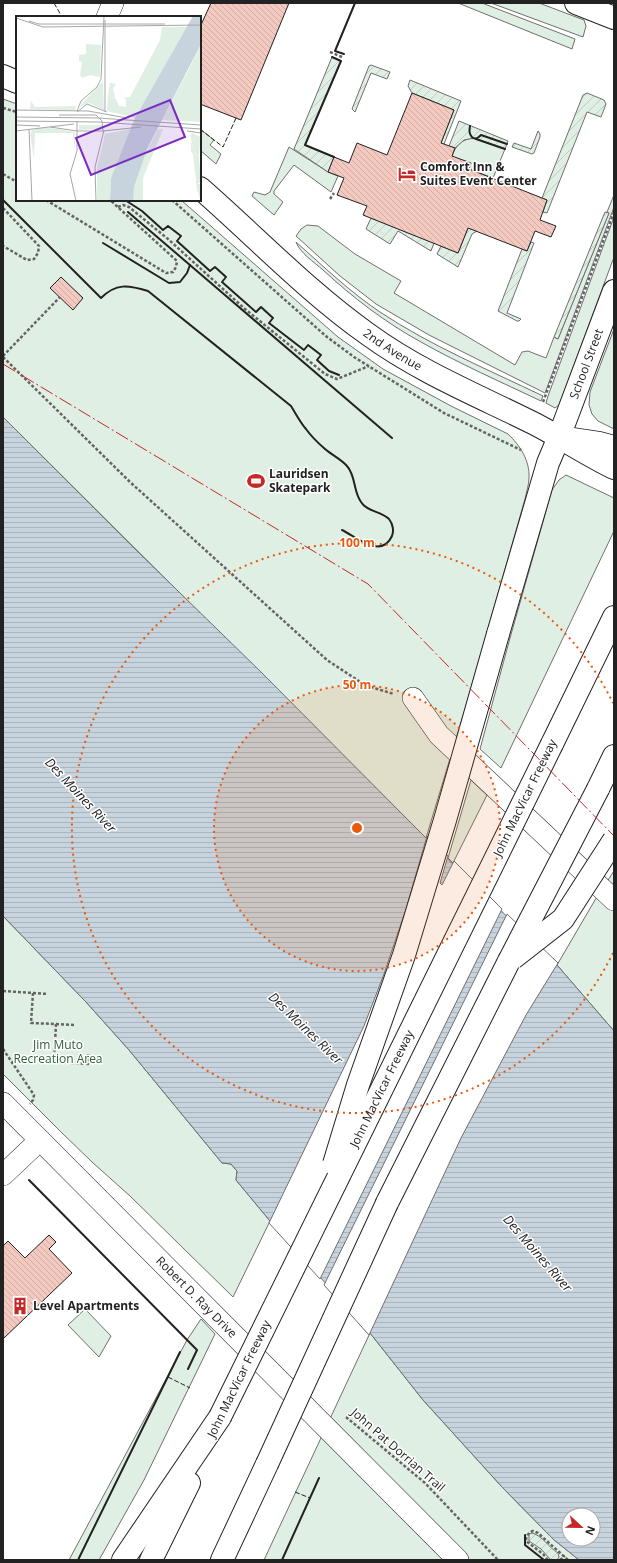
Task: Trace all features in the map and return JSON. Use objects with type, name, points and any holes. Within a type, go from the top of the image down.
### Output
[{"type":"main road","points":[[576,3],[614,18]]},
{"type":"main road","points":[[3,76],[16,82]]},
{"type":"main road","name":"2nd Avenue","points":[[201,189],[294,275],[333,308],[370,336],[408,361],[559,437],[602,449]]},
{"type":"main road","name":"School Street","points":[[312,1234],[358,1085],[404,954],[445,820],[548,463],[614,291]]},
{"type":"main road","points":[[602,449],[614,468]]},
{"type":"main road","points":[[602,642],[614,611]]},
{"type":"main road","name":"John MacVicar Freeway","points":[[151,1560],[614,618]]},
{"type":"main road","points":[[222,1560],[387,1204],[614,756]]},
{"type":"main road","points":[[509,961],[563,920],[614,840]]},
{"type":"main road","points":[[122,1560],[220,1417]]},
{"type":"street","points":[[107,16],[113,3]]},
{"type":"street","points":[[413,698],[439,735],[614,900]]},
{"type":"street","name":"Robert D. Ray Drive","points":[[3,1103],[458,1560]]},
{"type":"street","points":[[3,1175],[40,1140]]},
{"type":"path","points":[[330,52],[342,57]]},
{"type":"path","points":[[3,108],[16,112]]},
{"type":"path","points":[[3,174],[16,181]]},
{"type":"path","points":[[330,199],[334,193]]},
{"type":"path","points":[[48,201],[166,273],[173,272],[177,261],[111,201]]},
{"type":"path","points":[[118,207],[129,207],[245,309],[325,374],[337,379],[369,366]]},
{"type":"path","points":[[3,208],[39,246],[38,253],[34,259],[27,260],[3,246]]},
{"type":"path","points":[[543,402],[614,212]]},
{"type":"path","points":[[60,297],[3,356],[130,482],[299,635],[348,675],[374,688]]},
{"type":"path","points":[[3,991],[48,994]]},
{"type":"path","points":[[33,993],[31,1023],[74,1025]]},
{"type":"path","points":[[56,1024],[54,1062],[88,1064],[88,1054]]},
{"type":"path","points":[[3,1049],[34,1095],[28,1106]]},
{"type":"path","name":"John Pat Dorrian Trail","points":[[345,1416],[425,1483],[498,1560]]},
{"type":"path","points":[[548,1560],[543,1554],[526,1541],[527,1534],[533,1531],[538,1533],[568,1560]]},
{"type":"path","points":[[560,1560],[564,1556]]},
{"type":"green space","points":[[458,3],[482,3],[575,39],[572,49]]},
{"type":"green space","points":[[491,3],[539,3],[584,20],[586,26],[583,37]]},
{"type":"green space","points":[[332,57],[341,61],[305,145],[334,157],[328,172],[294,149]]},
{"type":"green space","points":[[371,65],[390,72],[387,79],[371,73],[355,112],[352,109],[369,66]]},
{"type":"green space","points":[[410,80],[461,101],[444,144],[441,143],[454,110],[412,93],[408,86]]},
{"type":"green space","points":[[587,93],[604,100],[606,104],[601,117],[587,112],[547,213],[543,212],[547,200],[542,198],[583,95]]},
{"type":"green space","points":[[3,99],[16,104],[16,201],[182,201],[338,337],[383,369],[451,406],[508,434],[520,448],[526,460],[529,472],[529,483],[465,709],[426,838],[3,417]]},
{"type":"green space","points":[[459,121],[508,141],[505,149],[474,138],[464,140],[455,148],[449,146]]},
{"type":"green space","points":[[201,130],[214,140],[210,145],[221,154],[216,164],[201,151]]},
{"type":"green space","points":[[538,131],[540,137],[534,153],[532,154],[512,147],[514,143],[531,149]]},
{"type":"green space","points":[[474,138],[505,149],[493,178],[469,169],[452,156],[460,143]]},
{"type":"green space","points":[[289,147],[328,172],[338,176],[331,192],[294,165],[274,191],[274,194],[283,202],[274,215],[252,196],[254,192],[265,195],[270,192]]},
{"type":"green space","points":[[614,195],[614,207],[545,393],[429,335],[376,304],[340,276],[296,236],[301,229],[307,225],[318,226],[355,254],[401,281],[394,293],[515,365],[522,352],[528,351],[546,358],[554,337],[558,339],[609,213],[607,212]]},
{"type":"green space","points":[[605,212],[609,213],[558,339],[554,337]]},
{"type":"green space","points":[[614,217],[614,257],[559,405],[555,408],[546,403],[548,396]]},
{"type":"green space","points":[[371,218],[434,243],[431,251],[398,231],[390,244],[366,229]]},
{"type":"green space","points":[[468,228],[477,231],[472,234],[458,267],[437,254],[441,246],[458,253]]},
{"type":"green space","points":[[296,242],[347,287],[380,312],[440,347],[543,396],[541,401],[451,358],[395,327],[346,290],[304,254]]},
{"type":"green space","points":[[531,242],[534,243],[507,313],[521,319],[517,321],[498,311],[522,249],[527,251]]},
{"type":"green space","points":[[614,329],[614,429],[598,421],[592,414],[589,405],[590,392]]},
{"type":"green space","points":[[566,475],[614,498],[614,531],[501,768],[480,749],[552,490],[559,480]]},
{"type":"green space","points":[[471,780],[487,795],[453,863],[448,858]]},
{"type":"green space","points":[[614,871],[614,1031],[557,965],[595,900]]},
{"type":"green space","name":"Jim Muto Recreation Area","points":[[3,916],[86,1002],[129,1050],[222,1163],[231,1164],[237,1171],[236,1180],[270,1221],[233,1297],[130,1196],[61,1132],[3,1074]]},
{"type":"green space","points":[[85,1309],[111,1336],[99,1357],[68,1325]]},
{"type":"green space","points":[[201,1319],[215,1334],[144,1480],[99,1560],[69,1560],[187,1340]]},
{"type":"green space","points":[[370,1333],[423,1400],[502,1487],[561,1547],[579,1560],[264,1560]]},
{"type":"green space","points":[[529,1534],[536,1534],[558,1553],[559,1557],[557,1560],[551,1560],[541,1549],[529,1541]]},
{"type":"water","name":"Des Moines River","points":[[3,417],[261,672],[426,838],[557,965],[614,1031],[614,1560],[579,1560],[563,1547],[601,1547],[601,1507],[561,1507],[561,1545],[502,1487],[423,1400],[370,1333],[270,1221],[236,1180],[237,1171],[231,1164],[222,1163],[129,1050],[86,1002],[3,916]]},
{"type":"pier","points":[[427,836],[448,856],[440,883],[442,885],[454,861],[502,909],[320,1279],[269,1223],[364,1026],[384,974],[406,909]]},
{"type":"pier","points":[[507,914],[558,963],[526,1015],[461,1138],[369,1335],[324,1285]]},
{"type":"building","points":[[211,3],[289,3],[241,120],[201,104],[201,25]]},
{"type":"building","name":"Comfort Inn & Suites Event Center","points":[[412,93],[454,110],[441,143],[455,148],[452,156],[471,163],[469,169],[547,200],[540,220],[556,226],[551,237],[535,231],[527,251],[468,228],[458,253],[363,215],[367,206],[337,195],[344,178],[328,172],[334,157],[349,163],[357,143],[387,155]]},
{"type":"building","points":[[61,277],[83,298],[73,310],[50,288]]},
{"type":"building","name":"Level Apartments","points":[[49,1235],[56,1242],[49,1249],[72,1273],[3,1339],[3,1246],[8,1241],[25,1258]]},
{"type":"fence","points":[[54,3],[61,16]]},
{"type":"fence","points":[[201,130],[223,147],[236,118]]},
{"type":"fence","points":[[168,1377],[190,1388]]},
{"type":"fence","points":[[295,1492],[310,1498]]},
{"type":"wall","points":[[344,54],[335,51],[355,3]]},
{"type":"wall","points":[[332,57],[341,61],[305,145],[334,157]]},
{"type":"wall","points":[[470,126],[470,135],[473,138],[476,139],[481,135],[507,144]]},
{"type":"wall","points":[[476,139],[505,149]]},
{"type":"wall","points":[[3,200],[101,298],[112,290],[123,287],[134,287],[148,291],[291,406],[312,437],[325,449],[342,461],[350,470],[358,498],[361,502],[370,510],[386,516],[389,519],[393,530],[392,536],[387,543],[381,546],[368,544],[342,530]]},
{"type":"wall","points":[[127,201],[142,211],[163,230],[168,226],[181,236],[177,241],[210,271],[215,267],[226,277],[222,282],[256,312],[261,307],[273,318],[269,323],[304,350],[308,345],[321,355],[317,360],[329,371],[339,375]]},
{"type":"wall","points":[[128,212],[392,438]]},
{"type":"wall","points":[[103,243],[169,283],[180,282],[187,273],[190,265]]},
{"type":"wall","points":[[29,1180],[197,1350],[188,1369]]},
{"type":"wall","points":[[78,1560],[180,1352]]},
{"type":"wall","points":[[282,1560],[319,1478]]},
{"type":"wall","points":[[525,1535],[525,1545],[544,1560]]},
{"type":"power","points":[[3,364],[368,584],[614,836]]},
{"type":"place","name":"Comfort Inn & Suites Event Center","points":[[407,174]]},
{"type":"place","name":"Lauridsen Skatepark","points":[[256,481]]},
{"type":"place","name":"Level Apartments","points":[[20,1306]]}]
